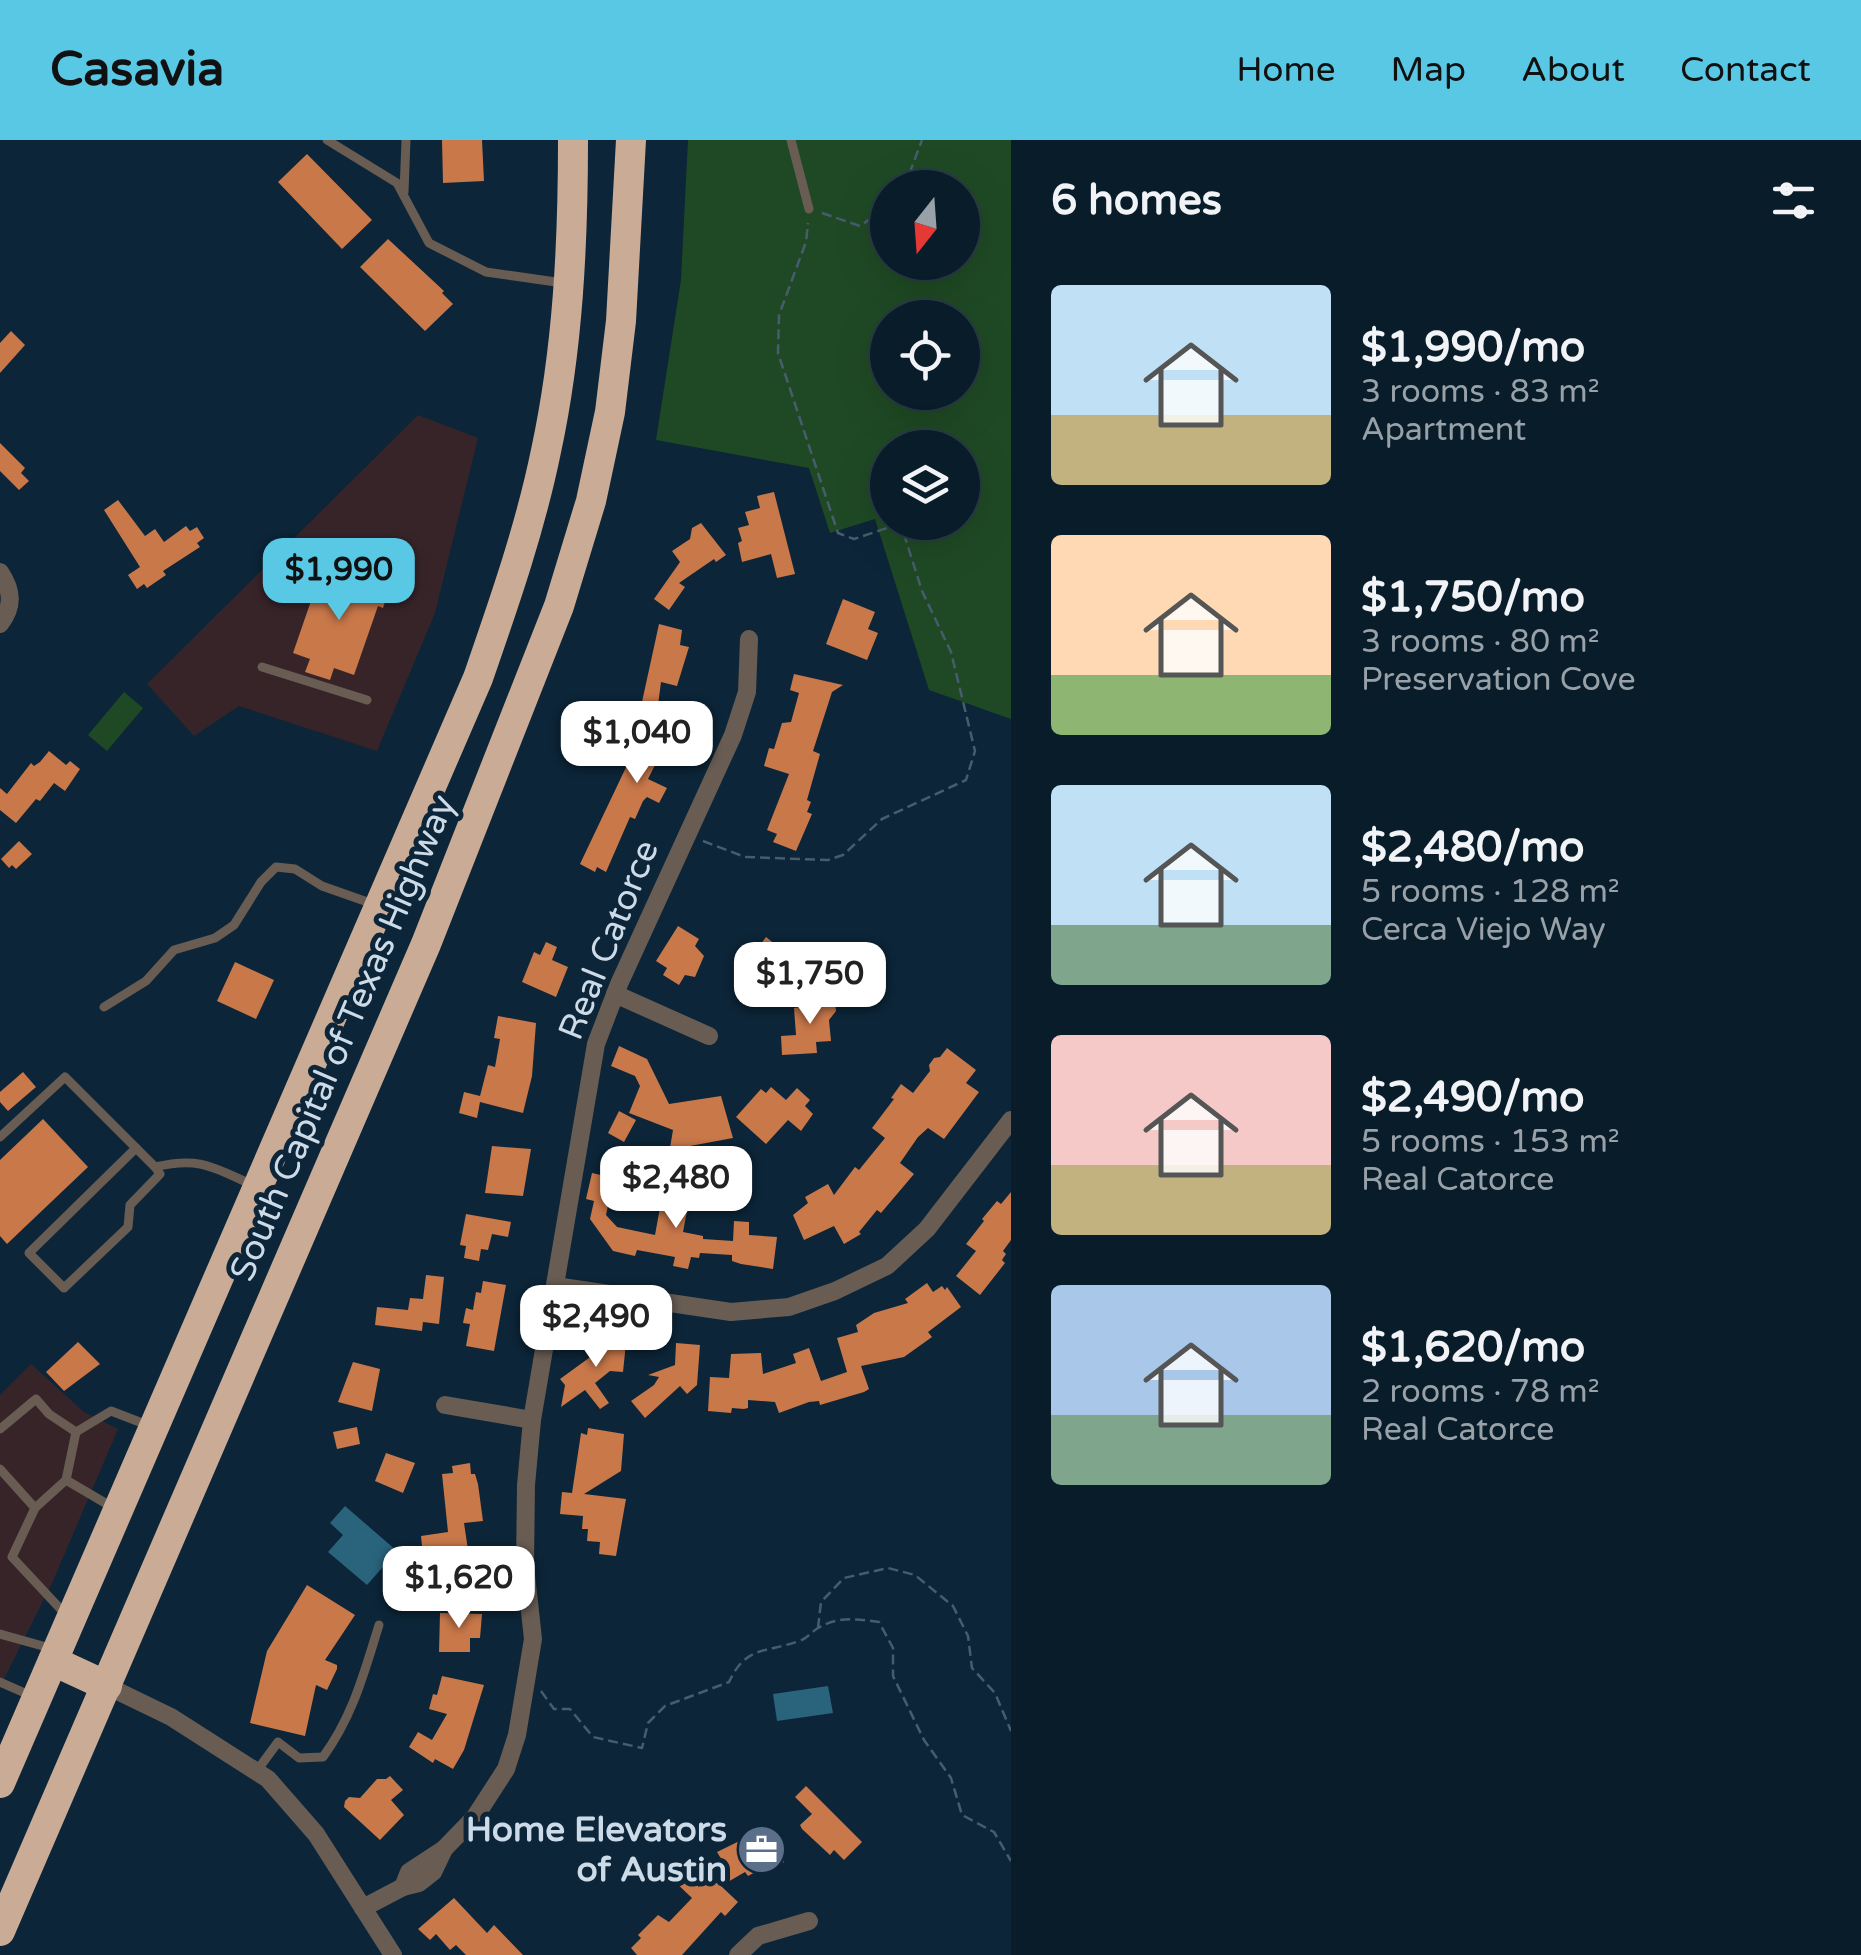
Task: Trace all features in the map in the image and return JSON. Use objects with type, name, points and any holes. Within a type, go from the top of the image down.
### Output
[{"type":"highway","name":"South Capital of Texas Highway","points":[[0,1783],[478,678],[506,599],[546,450],[560,367],[570,283],[573,140]]},
{"type":"highway","name":"South Capital of Texas Highway","points":[[0,1931],[426,944],[559,606],[591,501],[610,412],[622,321],[631,140]]},
{"type":"highway","points":[[55,1655],[106,1686]]},
{"type":"street","points":[[0,572],[10,592],[6,616],[0,624]]},
{"type":"street","name":"Real Catorce","points":[[363,1908],[403,1887],[409,1872],[444,1848],[475,1817],[506,1769],[528,1682],[533,1639],[525,1566],[532,1420],[596,1044],[733,735],[747,692],[749,639]]},
{"type":"street","points":[[615,994],[708,1036]]},
{"type":"street","points":[[555,1286],[731,1312],[790,1307],[836,1292],[887,1266],[927,1229],[1011,1120]]},
{"type":"street","points":[[446,1406],[532,1420]]},
{"type":"street","points":[[106,1686],[171,1717],[268,1779],[316,1834],[393,1955]]},
{"type":"street","points":[[738,1955],[758,1936],[810,1921]]},
{"type":"lane","points":[[327,140],[397,183],[429,243],[486,272],[570,283]]},
{"type":"lane","points":[[404,192],[406,140]]},
{"type":"lane","points":[[791,140],[809,209]]},
{"type":"lane","points":[[262,667],[367,700]]},
{"type":"lane","points":[[104,1007],[146,981],[174,950],[215,938],[234,926],[261,882],[276,867],[295,870],[322,886],[380,906]]},
{"type":"lane","points":[[0,1137],[65,1077],[136,1148],[155,1167],[160,1174],[130,1206],[128,1227],[64,1288],[29,1253],[136,1148]]},
{"type":"lane","points":[[155,1167],[184,1160],[205,1164],[258,1187]]},
{"type":"lane","points":[[0,1429],[36,1399],[49,1414],[76,1432]]},
{"type":"lane","points":[[71,1620],[12,1557],[35,1508],[66,1480],[76,1432],[111,1411],[153,1427]]},
{"type":"lane","points":[[0,1469],[35,1508]]},
{"type":"lane","points":[[66,1480],[118,1510]]},
{"type":"lane","points":[[256,1772],[278,1742],[299,1758],[323,1758],[354,1706],[378,1626]]},
{"type":"lane","points":[[0,1634],[55,1655]]},
{"type":"lane","points":[[0,1682],[36,1698]]},
{"type":"path","points":[[911,170],[922,140]]},
{"type":"path","points":[[688,835],[745,857],[828,860],[843,855],[882,819],[966,780],[975,751],[951,652],[922,592],[902,530],[893,526],[854,539],[838,534],[778,353],[779,315],[806,242],[809,209],[860,226],[870,219]]},
{"type":"path","points":[[818,1628],[820,1602],[844,1578],[888,1568],[915,1574],[952,1606],[968,1636],[972,1668],[995,1693],[1011,1731]]},
{"type":"path","points":[[528,1682],[538,1686],[554,1708],[570,1709],[593,1737],[642,1748],[648,1723],[665,1706],[730,1682],[737,1664],[756,1651],[803,1640],[818,1628],[849,1617],[879,1622],[893,1648],[893,1676],[924,1740],[951,1778],[962,1815],[994,1832],[1011,1860]]},
{"type":"shaded area","points":[[418,415],[478,438],[435,613],[377,751],[239,706],[194,736],[147,684]]},
{"type":"shaded area","points":[[31,1364],[84,1412],[118,1429],[53,1581],[0,1687],[0,1395]]},
{"type":"green space","points":[[688,140],[1011,140],[1011,719],[929,690],[882,540],[980,540],[980,430],[870,430],[870,521],[830,533],[809,468],[656,440],[681,280]]},
{"type":"green space","points":[[124,692],[143,708],[107,751],[88,735]]},
{"type":"water","points":[[345,1506],[397,1551],[367,1585],[328,1552],[343,1535],[330,1523]]},
{"type":"water","points":[[828,1686],[833,1713],[777,1721],[773,1694]]},
{"type":"building","points":[[442,140],[482,140],[484,181],[443,183]]},
{"type":"building","points":[[307,154],[372,220],[342,249],[278,182]]},
{"type":"building","points":[[388,239],[453,304],[425,331],[360,267]]},
{"type":"building","points":[[11,331],[25,345],[0,373],[0,343]]},
{"type":"building","points":[[0,443],[25,468],[21,473],[29,481],[19,490],[0,471]]},
{"type":"building","points":[[774,492],[795,574],[777,578],[771,554],[742,562],[738,543],[742,541],[738,528],[749,525],[745,512],[760,508],[757,496]]},
{"type":"building","points":[[118,500],[145,536],[155,529],[164,542],[186,526],[190,531],[197,527],[204,538],[197,543],[200,547],[163,571],[166,575],[147,588],[144,584],[137,589],[128,575],[140,567],[104,510]]},
{"type":"building","points":[[701,523],[726,555],[679,583],[685,587],[669,610],[654,599],[680,562],[672,551],[690,539],[692,528]]},
{"type":"building","points":[[322,569],[370,586],[372,579],[390,586],[383,608],[378,606],[354,675],[334,668],[330,680],[305,672],[310,659],[293,653]]},
{"type":"building","points":[[843,599],[875,612],[868,629],[878,633],[867,660],[826,644]]},
{"type":"building","points":[[659,624],[682,630],[680,645],[689,647],[677,686],[661,682],[657,713],[640,711]]},
{"type":"building","points":[[794,674],[843,685],[832,692],[813,751],[820,754],[807,800],[811,802],[807,812],[812,814],[796,851],[773,842],[777,834],[767,830],[789,774],[764,766],[782,723],[791,722],[799,693],[790,690]]},
{"type":"building","points":[[660,706],[691,721],[688,728],[694,731],[672,762],[659,757],[648,779],[667,788],[659,803],[647,797],[643,801],[635,819],[630,817],[606,872],[597,867],[595,872],[580,864]]},
{"type":"building","points":[[49,751],[66,765],[70,761],[80,769],[65,791],[54,783],[16,823],[0,810],[0,788],[7,794],[31,763],[34,766],[40,762]]},
{"type":"building","points":[[19,841],[32,854],[16,869],[12,865],[9,868],[1,859]]},
{"type":"building","points":[[678,926],[699,939],[695,946],[704,956],[695,977],[685,975],[679,985],[663,975],[667,968],[656,961]]},
{"type":"building","points":[[766,937],[776,945],[749,983],[738,975]]},
{"type":"building","points":[[546,942],[557,947],[552,960],[568,967],[556,997],[522,982],[534,952],[540,955]]},
{"type":"building","points":[[809,946],[827,967],[812,978],[795,958]]},
{"type":"building","points":[[235,962],[274,980],[256,1019],[217,1001]]},
{"type":"building","points":[[830,1000],[836,1011],[829,1020],[831,1041],[816,1042],[817,1053],[782,1055],[781,1036],[796,1035],[794,1008],[800,1007],[802,1001]]},
{"type":"building","points":[[498,1016],[536,1023],[532,1076],[523,1113],[480,1102],[477,1118],[459,1113],[464,1092],[480,1096],[488,1065],[495,1067],[500,1039],[494,1038]]},
{"type":"building","points":[[619,1046],[647,1059],[669,1104],[721,1096],[733,1138],[690,1146],[689,1154],[670,1148],[673,1130],[629,1113],[640,1086],[635,1076],[611,1066]]},
{"type":"building","points":[[947,1048],[976,1070],[966,1083],[979,1092],[944,1139],[928,1128],[918,1137],[900,1163],[914,1174],[881,1213],[877,1210],[861,1234],[844,1244],[834,1226],[804,1240],[793,1215],[808,1203],[805,1197],[828,1184],[834,1195],[855,1167],[859,1170],[885,1138],[872,1128],[901,1084],[913,1093],[930,1071],[934,1058]]},
{"type":"building","points":[[23,1072],[36,1087],[8,1111],[0,1102],[0,1092]]},
{"type":"building","points":[[771,1087],[786,1100],[797,1088],[810,1100],[805,1106],[813,1114],[801,1131],[788,1120],[766,1144],[736,1117],[761,1089],[766,1093]]},
{"type":"building","points":[[619,1111],[636,1120],[624,1142],[608,1133]]},
{"type":"building","points":[[43,1119],[88,1167],[7,1244],[0,1236],[0,1160]]},
{"type":"building","points":[[492,1146],[531,1149],[523,1196],[485,1193]]},
{"type":"building","points":[[592,1173],[614,1178],[606,1215],[617,1227],[655,1235],[665,1180],[692,1185],[683,1232],[703,1239],[733,1241],[734,1221],[749,1222],[749,1235],[777,1237],[773,1269],[732,1261],[732,1255],[700,1253],[699,1258],[691,1257],[688,1269],[673,1266],[675,1257],[637,1250],[635,1256],[613,1251],[590,1219],[594,1201],[586,1199]]},
{"type":"building","points":[[1011,1192],[1011,1240],[1003,1251],[1005,1263],[980,1295],[956,1276],[976,1251],[966,1244],[982,1219]]},
{"type":"building","points":[[466,1214],[511,1222],[508,1237],[492,1234],[488,1250],[481,1249],[479,1261],[464,1258],[466,1246],[460,1245]]},
{"type":"building","points":[[426,1275],[444,1277],[439,1324],[423,1322],[422,1331],[375,1325],[377,1307],[408,1310],[410,1298],[423,1299]]},
{"type":"building","points":[[483,1281],[506,1285],[494,1351],[466,1346],[470,1324],[463,1323],[466,1308],[473,1310],[476,1292],[481,1293]]},
{"type":"building","points":[[927,1283],[933,1292],[947,1287],[961,1307],[928,1332],[932,1337],[904,1357],[861,1366],[869,1389],[864,1392],[820,1405],[819,1401],[809,1402],[779,1413],[775,1402],[748,1400],[748,1408],[732,1408],[731,1413],[708,1411],[710,1377],[729,1378],[731,1354],[761,1353],[763,1374],[796,1363],[793,1354],[809,1348],[821,1381],[847,1372],[837,1338],[858,1332],[856,1325],[874,1313],[908,1303],[905,1299]]},
{"type":"building","points":[[605,1330],[627,1333],[623,1372],[610,1371],[595,1383],[609,1403],[600,1409],[585,1390],[561,1407],[565,1385],[560,1379],[604,1347]]},
{"type":"building","points":[[78,1342],[100,1364],[64,1391],[46,1372]]},
{"type":"building","points":[[676,1343],[700,1345],[697,1385],[687,1394],[680,1386],[645,1418],[631,1401],[659,1377],[648,1375],[675,1365]]},
{"type":"building","points":[[353,1362],[380,1369],[372,1411],[338,1402]]},
{"type":"building","points":[[357,1427],[360,1444],[337,1449],[333,1432]]},
{"type":"building","points":[[588,1428],[624,1434],[621,1471],[584,1494],[626,1499],[616,1556],[599,1554],[600,1542],[587,1541],[588,1529],[582,1529],[583,1516],[560,1514],[562,1492],[572,1493],[581,1433],[587,1435]]},
{"type":"building","points":[[386,1453],[415,1463],[403,1493],[375,1481]]},
{"type":"building","points":[[470,1463],[478,1484],[483,1521],[464,1523],[471,1570],[431,1576],[421,1536],[448,1532],[442,1474],[453,1473],[452,1466]]},
{"type":"building","points":[[307,1585],[355,1615],[325,1660],[337,1665],[337,1669],[327,1690],[316,1685],[305,1736],[250,1723],[267,1651]]},
{"type":"building","points":[[440,1613],[482,1614],[480,1638],[470,1638],[470,1652],[439,1652]]},
{"type":"building","points":[[442,1676],[484,1685],[464,1750],[453,1769],[435,1759],[433,1763],[409,1747],[418,1732],[432,1740],[447,1714],[429,1709]]},
{"type":"building","points":[[390,1776],[403,1790],[391,1800],[404,1815],[380,1840],[344,1807],[349,1797],[360,1798],[377,1779]]},
{"type":"building","points":[[806,1786],[862,1842],[844,1860],[834,1850],[830,1855],[802,1829],[800,1825],[812,1814],[795,1797]]},
{"type":"building","points":[[770,1826],[784,1862],[768,1872],[765,1867],[748,1876],[745,1872],[721,1886],[738,1902],[725,1916],[721,1912],[682,1955],[637,1955],[631,1948],[641,1938],[638,1935],[658,1915],[669,1922],[692,1898],[671,1878],[679,1870],[699,1887],[723,1862],[717,1852]]},
{"type":"building","points":[[454,1898],[487,1933],[494,1925],[523,1955],[466,1955],[456,1945],[450,1950],[436,1934],[430,1940],[418,1929]]},
{"type":"place","name":"Home Elevators of Austin","points":[[762,1850]]}]
